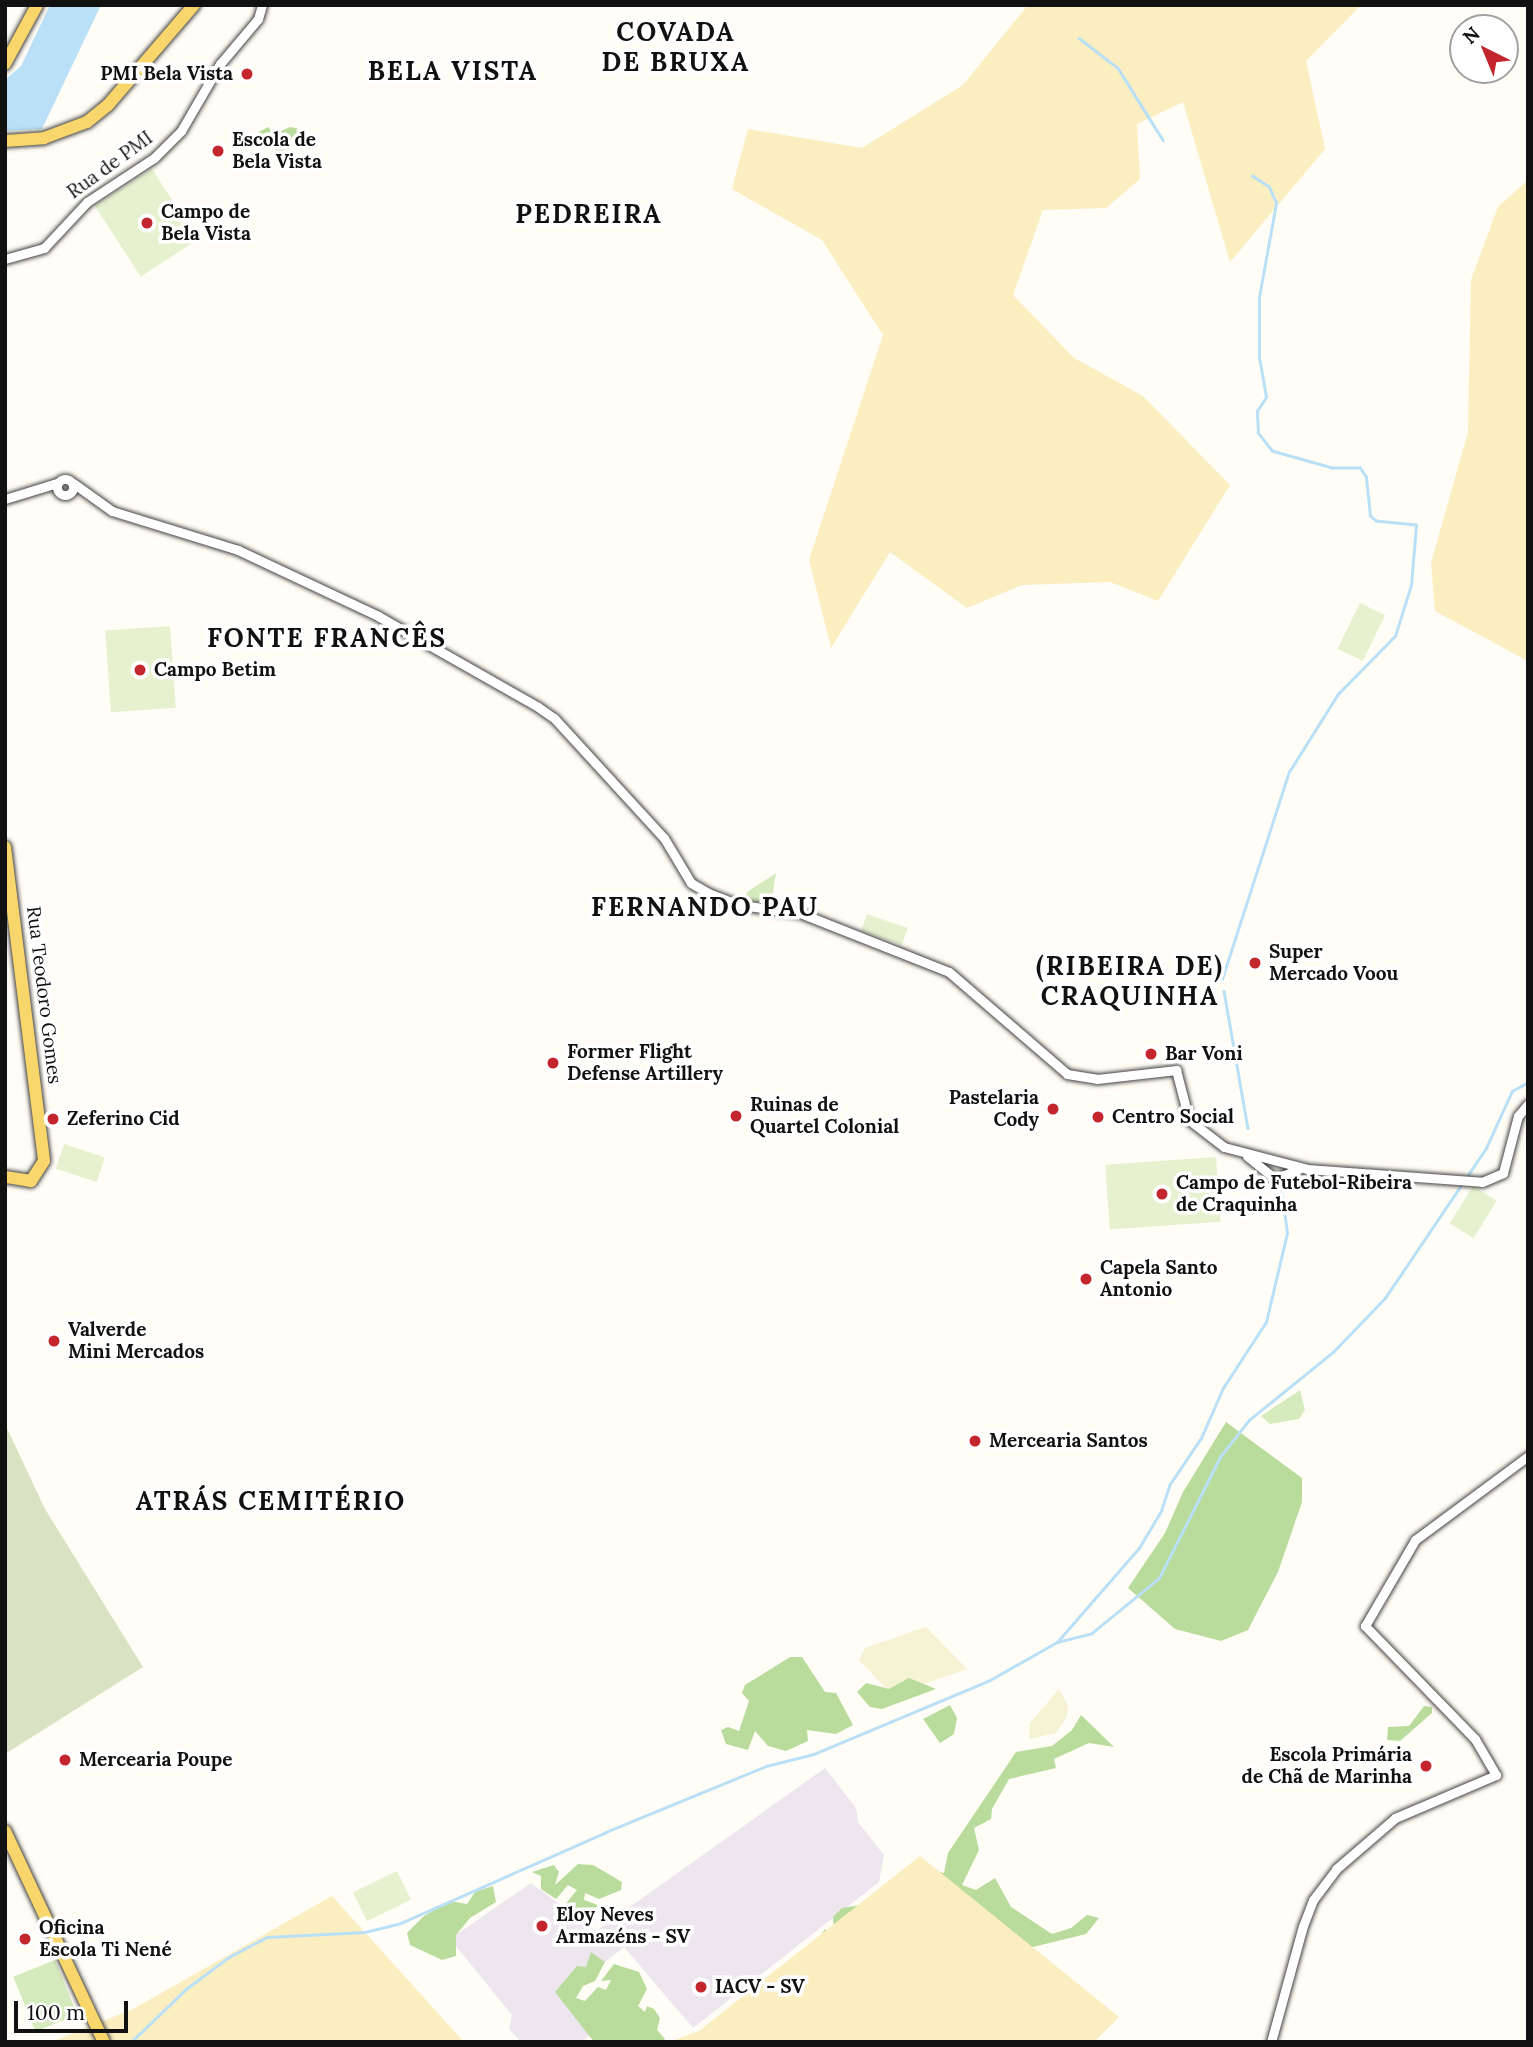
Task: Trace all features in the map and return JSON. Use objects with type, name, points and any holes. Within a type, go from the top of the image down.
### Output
[{"type":"main road","points":[[5,64],[37,5]]},
{"type":"main road","points":[[5,141],[44,138],[87,122],[108,105],[194,5]]},
{"type":"main road","name":"Rua Teodoro Gomes","points":[[5,847],[43,1147],[41,1171],[31,1181],[5,1177]]},
{"type":"main road","points":[[5,1831],[104,2042]]},
{"type":"street","name":"Rua de PMI","points":[[5,259],[44,248],[87,202],[154,158],[181,131],[220,64],[258,19],[262,5]]},
{"type":"street","points":[[57,487],[65,478],[71,488]]},
{"type":"street","points":[[5,499],[44,489],[71,488],[127,517],[238,550],[378,616],[555,718],[664,838],[691,883],[702,890],[740,905],[820,920],[949,972],[1067,1074],[1097,1079],[1176,1070],[1184,1111],[1195,1128],[1245,1155],[1275,1180],[1301,1167]]},
{"type":"street","points":[[1245,1155],[1301,1167],[1482,1182],[1503,1173],[1518,1116],[1528,1104]]},
{"type":"street","points":[[1271,2042],[1303,1926],[1313,1900],[1336,1869],[1395,1818],[1496,1775],[1475,1739],[1366,1626],[1415,1540],[1528,1456]]},
{"type":"shaded area","points":[[926,1627],[967,1669],[892,1695],[859,1660],[865,1648]]},
{"type":"shaded area","points":[[1059,1689],[1068,1705],[1067,1716],[1056,1733],[1029,1739],[1030,1723]]},
{"type":"shaded area","points":[[825,1768],[856,1808],[858,1822],[884,1855],[879,1882],[693,2028],[624,1947],[564,1995],[593,2033],[581,2042],[521,2042],[509,2029],[512,2015],[450,1939],[531,1883],[596,1931]]},
{"type":"green space","points":[[268,127],[275,134],[290,127],[307,130],[306,137],[282,152],[266,147],[257,133]]},
{"type":"green space","name":"Campo de Bela Vista","points":[[152,169],[198,239],[141,276],[95,206]]},
{"type":"green space","points":[[1360,603],[1385,615],[1363,661],[1338,649]]},
{"type":"green space","name":"Campo Betim","points":[[170,626],[176,708],[111,712],[105,631]]},
{"type":"green space","points":[[776,873],[771,904],[744,900],[747,892]]},
{"type":"green space","points":[[867,914],[908,928],[902,945],[861,931]]},
{"type":"green space","points":[[64,1144],[105,1157],[97,1182],[56,1169]]},
{"type":"green space","name":"Campo de Futebol-Ribeira de Craquinha","points":[[1216,1157],[1221,1222],[1110,1230],[1105,1165]]},
{"type":"green space","points":[[1473,1186],[1497,1201],[1473,1238],[1450,1223]]},
{"type":"green space","points":[[1300,1390],[1305,1410],[1299,1419],[1270,1424],[1261,1416]]},
{"type":"green space","points":[[1226,1422],[1302,1478],[1302,1502],[1278,1572],[1248,1630],[1221,1641],[1175,1629],[1128,1588],[1165,1533],[1183,1492]]},
{"type":"green space","points":[[5,1424],[45,1509],[143,1667],[5,1754]]},
{"type":"green space","points":[[790,1657],[802,1657],[825,1692],[836,1693],[853,1725],[836,1734],[807,1730],[808,1741],[786,1751],[768,1746],[755,1731],[748,1750],[726,1744],[721,1730],[728,1727],[739,1731],[749,1701],[742,1693],[745,1685]]},
{"type":"green space","points":[[909,1678],[936,1689],[882,1709],[870,1707],[857,1692],[866,1683],[889,1689]]},
{"type":"green space","points":[[950,1705],[957,1718],[954,1734],[940,1743],[923,1719]]},
{"type":"green space","points":[[1424,1706],[1432,1707],[1432,1713],[1400,1741],[1387,1740],[1388,1727],[1409,1726]]},
{"type":"green space","points":[[1081,1715],[1114,1747],[1089,1743],[1054,1759],[1056,1768],[1009,1779],[992,1809],[991,1819],[974,1828],[979,1850],[962,1885],[976,1890],[995,1878],[1011,1907],[1052,1934],[1071,1928],[1087,1915],[1099,1918],[1086,1934],[1033,1947],[805,1957],[825,1929],[834,1936],[833,1917],[842,1908],[873,1903],[931,1870],[944,1873],[948,1853],[1016,1752],[1052,1746],[1072,1730]]},
{"type":"green space","points":[[578,1864],[593,1865],[622,1882],[621,1890],[599,1899],[585,1893],[584,1900],[598,1905],[583,1923],[559,1912],[577,1890],[568,1885],[556,1899],[541,1889],[541,1876],[532,1872],[554,1865],[559,1872],[555,1885]]},
{"type":"green space","points":[[397,1871],[411,1900],[367,1921],[353,1892]]},
{"type":"green space","points":[[493,1886],[496,1902],[470,1918],[456,1935],[456,1956],[442,1960],[410,1945],[407,1933],[424,1916],[450,1901],[467,1904],[475,1892]]},
{"type":"green space","points":[[591,1952],[605,1962],[595,1981],[583,1986],[576,1998],[585,2001],[598,1987],[606,1990],[611,1980],[601,1981],[614,1964],[639,1972],[647,1989],[638,2006],[645,2012],[647,2006],[654,2009],[660,2018],[657,2030],[665,2039],[662,2042],[594,2042],[555,1992],[577,1966],[586,1967]]},
{"type":"green space","points":[[55,1960],[77,2015],[35,2032],[13,1977]]},
{"type":"sand","points":[[1028,5],[1361,5],[1306,61],[1325,149],[1230,262],[1183,102],[1137,124],[1140,179],[1106,208],[1043,210],[1013,295],[1074,358],[1143,396],[1230,485],[1158,601],[1110,582],[1022,585],[967,608],[890,552],[831,648],[809,560],[883,335],[822,240],[732,189],[748,129],[862,148],[963,85]]},
{"type":"sand","points":[[1528,180],[1528,661],[1435,611],[1431,563],[1468,432],[1471,280],[1498,207]]},
{"type":"sand","points":[[920,1856],[1119,2017],[1094,2042],[669,2042],[699,2031]]},
{"type":"sand","points":[[332,1896],[464,2042],[51,2042],[133,2009]]},
{"type":"water","points":[[50,5],[101,5],[42,129],[5,131],[5,80],[21,66]]},
{"type":"waterway","points":[[1079,38],[1118,68],[1163,140]]},
{"type":"waterway","points":[[1222,979],[1289,772],[1338,694],[1395,636],[1411,585],[1416,525],[1376,521],[1370,516],[1366,477],[1360,468],[1332,468],[1272,451],[1258,433],[1257,411],[1266,397],[1259,358],[1259,297],[1276,203],[1269,187],[1252,176]]},
{"type":"waterway","points":[[1224,991],[1248,1128]]},
{"type":"waterway","points":[[1057,1642],[1092,1633],[1159,1578],[1220,1457],[1249,1420],[1333,1352],[1385,1298],[1486,1148],[1512,1091],[1528,1082]]},
{"type":"waterway","points":[[131,2042],[186,1989],[229,1957],[267,1937],[365,1932],[401,1923],[606,1832],[766,1766],[814,1754],[990,1680],[1057,1642],[1139,1548],[1161,1511],[1170,1484],[1201,1438],[1223,1388],[1266,1322],[1287,1233],[1280,1181]]},
{"type":"place","name":"PMI Bela Vista","points":[[247,74]]},
{"type":"place","name":"Escola de Bela Vista","points":[[218,151]]},
{"type":"place","name":"Campo de Bela Vista","points":[[147,223]]},
{"type":"place","name":"Campo Betim","points":[[140,670]]},
{"type":"place","name":"Super Mercado Voou","points":[[1255,963]]},
{"type":"place","name":"Bar Voni","points":[[1151,1054]]},
{"type":"place","name":"Former Flight Defense Artillery","points":[[553,1063]]},
{"type":"place","name":"Pastelaria Cody","points":[[1053,1109]]},
{"type":"place","name":"Ruinas de Quartel Colonial","points":[[736,1116]]},
{"type":"place","name":"Centro Social","points":[[1098,1117]]},
{"type":"place","name":"Zeferino Cid","points":[[53,1119]]},
{"type":"place","name":"Campo de Futebol-Ribeira de Craquinha","points":[[1162,1194]]},
{"type":"place","name":"Capela Santo Antonio","points":[[1086,1279]]},
{"type":"place","name":"Valverde Mini Mercados","points":[[54,1341]]},
{"type":"place","name":"Mercearia Santos","points":[[975,1441]]},
{"type":"place","name":"Mercearia Poupe","points":[[65,1760]]},
{"type":"place","name":"Escola Primária de Chã de Marinha","points":[[1426,1766]]},
{"type":"place","name":"Eloy Neves Armazéns - SV","points":[[542,1926]]},
{"type":"place","name":"Oficina Escola Ti Nené","points":[[25,1939]]},
{"type":"place","name":"IACV - SV","points":[[701,1987]]},
{"type":"district","name":"COVADA DE BRUXA","points":[[676,47]]},
{"type":"district","name":"BELA VISTA","points":[[453,71]]},
{"type":"district","name":"PEDREIRA","points":[[589,214]]},
{"type":"district","name":"FONTE FRANCÊS","points":[[327,638]]},
{"type":"district","name":"FERNANDO PAU","points":[[705,907]]},
{"type":"district","name":"(RIBEIRA DE) CRAQUINHA","points":[[1130,981]]},
{"type":"district","name":"ATRÁS CEMITÉRIO","points":[[271,1501]]}]
